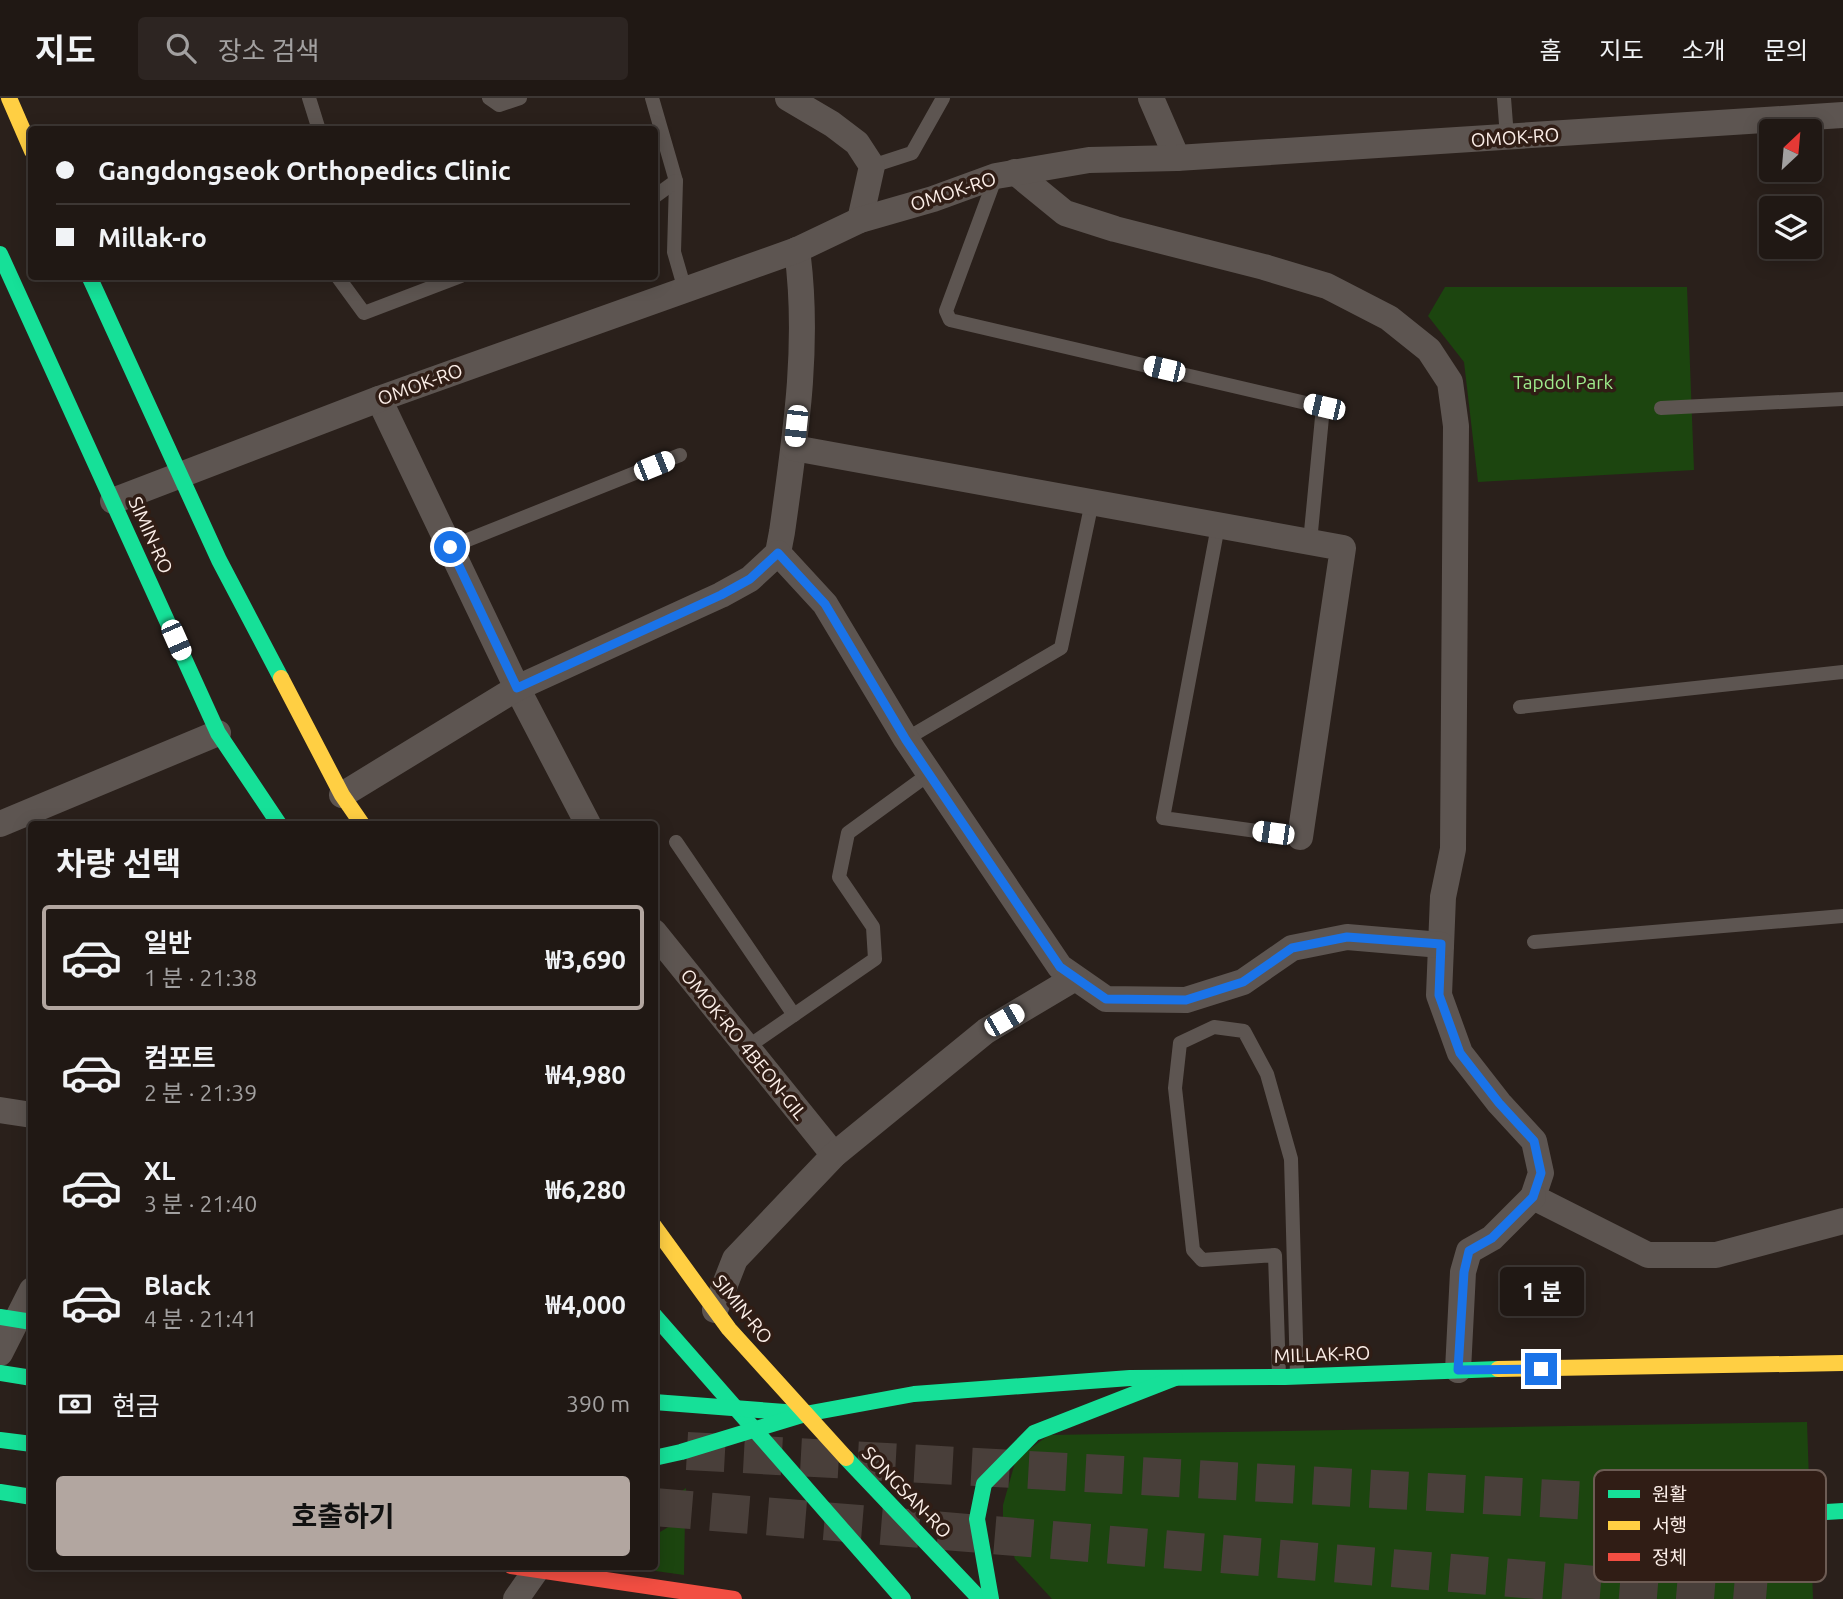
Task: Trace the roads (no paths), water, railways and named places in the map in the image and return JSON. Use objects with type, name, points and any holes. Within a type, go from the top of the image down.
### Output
[{"type":"main road","points":[[9,98],[28,142]]},
{"type":"main road","name":"SIMIN-RO","points":[[0,254],[6,277],[113,501],[218,733],[277,821]]},
{"type":"main road","points":[[91,280],[219,561],[342,795],[360,821]]},
{"type":"main road","name":"SIMIN-RO","points":[[658,1232],[715,1310],[805,1414]]},
{"type":"main road","points":[[658,1319],[903,1599]]},
{"type":"main road","name":"MILLAK-RO","points":[[805,1414],[914,1394],[1130,1378],[1297,1377],[1458,1370],[1843,1363]]},
{"type":"main road","points":[[0,1373],[28,1377]]},
{"type":"main road","points":[[990,1599],[977,1518],[984,1484],[1034,1433],[1175,1378]]},
{"type":"main road","points":[[658,1402],[805,1414]]},
{"type":"main road","points":[[658,1457],[805,1414]]},
{"type":"main road","name":"SONGSAN-RO","points":[[805,1414],[980,1599]]},
{"type":"main road","points":[[0,1440],[28,1444]]},
{"type":"main road","points":[[0,1492],[28,1496]]},
{"type":"main road","points":[[548,1570],[734,1599]]},
{"type":"street","points":[[788,98],[832,124],[857,143],[872,166],[860,220]]},
{"type":"street","points":[[1151,98],[1177,158]]},
{"type":"street","name":"OMOK-RO","points":[[113,501],[379,399],[797,250],[860,220],[1006,174],[1089,160],[1177,158],[1843,115]]},
{"type":"street","points":[[1006,174],[1065,213],[1328,286],[1389,318],[1429,350],[1450,382],[1456,426],[1452,849],[1443,897],[1439,995],[1460,1053],[1499,1103],[1534,1141],[1541,1173],[1533,1197],[1492,1238],[1469,1251],[1464,1272],[1458,1370]]},
{"type":"street","points":[[342,795],[517,688],[721,595],[750,579],[778,553],[801,382],[803,291],[797,250]]},
{"type":"street","points":[[379,399],[517,688],[586,821]]},
{"type":"street","points":[[794,447],[1343,548],[1300,837]]},
{"type":"street","points":[[778,553],[825,604],[906,740],[1060,967],[1106,999],[1186,1000],[1243,982],[1292,948],[1347,937],[1441,944]]},
{"type":"street","points":[[0,824],[218,733]]},
{"type":"street","name":"OMOK-RO 4BEON-GIL","points":[[658,937],[834,1155]]},
{"type":"street","points":[[715,1310],[736,1259],[834,1155],[986,1031],[1075,978]]},
{"type":"street","points":[[1533,1197],[1648,1255],[1716,1255],[1843,1221]]},
{"type":"street","points":[[2,1350],[28,1297]]},
{"type":"street","points":[[658,1470],[681,1452]]},
{"type":"street","points":[[516,1599],[528,1570]]},
{"type":"lane","points":[[309,98],[318,126]]},
{"type":"lane","points":[[489,98],[499,105],[520,98]]},
{"type":"lane","points":[[652,98],[676,181],[674,252],[685,290]]},
{"type":"lane","points":[[872,166],[912,153],[943,98]]},
{"type":"lane","points":[[1504,98],[1507,137]]},
{"type":"lane","points":[[1006,174],[946,311],[950,320],[1324,407],[1310,542]]},
{"type":"lane","points":[[658,194],[676,181]]},
{"type":"lane","points":[[340,280],[364,313],[451,280]]},
{"type":"lane","points":[[1661,408],[1843,399]]},
{"type":"lane","points":[[450,547],[680,455]]},
{"type":"lane","points":[[906,740],[1060,648],[1092,502]]},
{"type":"lane","points":[[1218,526],[1163,818],[1300,837]]},
{"type":"lane","points":[[1520,707],[1843,672]]},
{"type":"lane","points":[[746,1048],[875,959],[873,927],[839,877],[848,833],[929,774]]},
{"type":"lane","points":[[676,842],[794,1015]]},
{"type":"lane","points":[[1534,942],[1843,916]]},
{"type":"lane","points":[[1279,1377],[1275,1255],[1202,1260],[1193,1250],[1175,1087],[1180,1043],[1214,1027],[1244,1031],[1267,1074],[1291,1159],[1297,1377]]},
{"type":"tunnel","points":[[687,1451],[1594,1501]]},
{"type":"tunnel","points":[[658,1507],[1766,1599]]},
{"type":"park label","name":"Tapdol Park","points":[[1563,382]]}]
